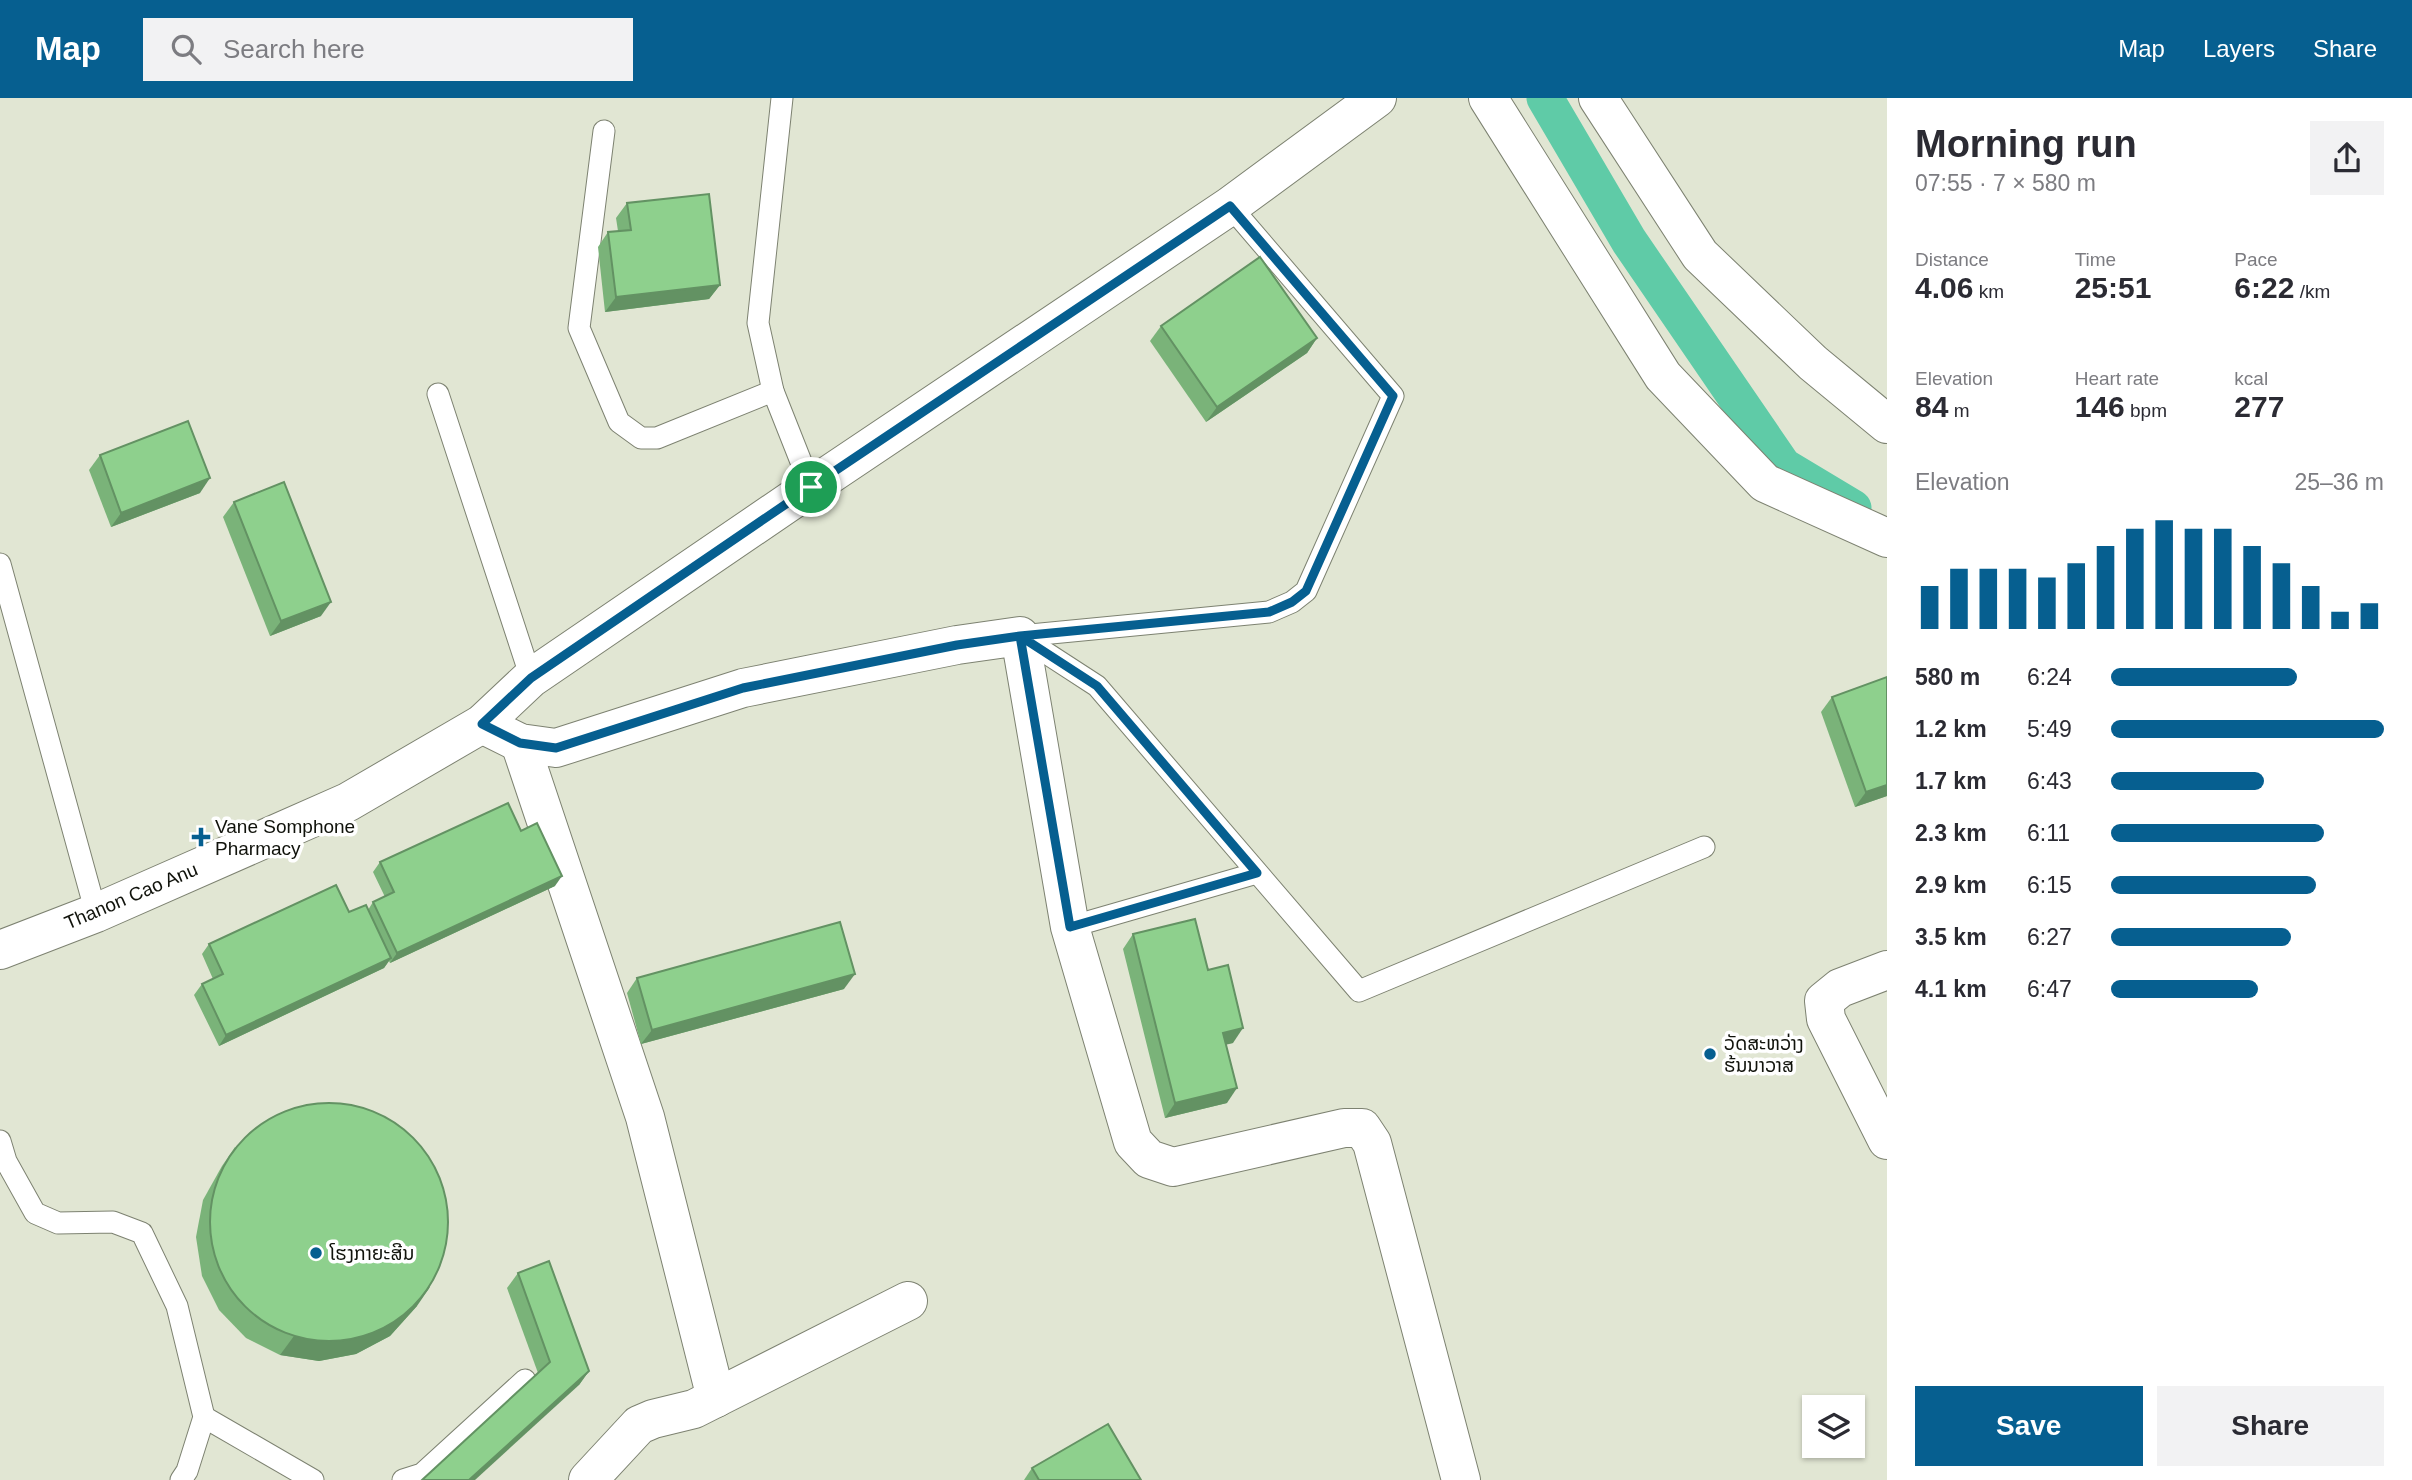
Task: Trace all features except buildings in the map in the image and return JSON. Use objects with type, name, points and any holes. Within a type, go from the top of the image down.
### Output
[{"type":"street","name":"Thanon Cao Anu","points":[[0,950],[96,913],[348,802],[482,724],[531,678],[1230,206],[1377,98]]},
{"type":"street","points":[[1488,98],[1663,376],[1765,483],[1887,538]]},
{"type":"street","points":[[1598,98],[1700,255],[1813,363],[1887,424]]},
{"type":"street","points":[[482,724],[520,743],[556,748],[743,688],[957,645],[1020,636],[1070,927],[1133,1142],[1149,1159],[1173,1167],[1344,1128],[1362,1128],[1372,1143],[1461,1480]]},
{"type":"street","points":[[520,743],[645,1117],[716,1398]]},
{"type":"street","points":[[1887,970],[1840,988],[1824,1001],[1826,1019],[1887,1140]]},
{"type":"street","points":[[588,1480],[639,1425],[694,1409],[908,1301]]},
{"type":"lane","points":[[782,98],[758,323],[773,391],[811,487]]},
{"type":"lane","points":[[604,131],[579,328],[619,422],[641,438],[657,438],[773,391]]},
{"type":"lane","points":[[1020,636],[1269,612],[1292,602],[1306,591],[1393,396],[1230,206]]},
{"type":"lane","points":[[438,394],[531,678]]},
{"type":"lane","points":[[0,564],[96,913]]},
{"type":"lane","points":[[1020,636],[1097,686],[1359,991],[1703,846]]},
{"type":"lane","points":[[1070,927],[1257,873]]},
{"type":"lane","points":[[0,1141],[6,1161],[35,1213],[58,1223],[113,1222],[142,1233],[177,1306],[204,1417],[187,1471],[181,1480]]},
{"type":"lane","points":[[403,1480],[422,1474],[525,1380]]},
{"type":"lane","points":[[204,1417],[313,1480]]},
{"type":"waterway","points":[[1545,98],[1629,241],[1783,466],[1853,508]]},
{"type":"place","name":"Vane Somphone Pharmacy","points":[[201,837]]},
{"type":"place","name":"ວັດສະຫວ່າງ ຮ້ນນາວາສ","points":[[1710,1054]]},
{"type":"place","name":"ໂຮງກາຍະສີນ","points":[[316,1253]]},
{"type":"route","points":[[811,487],[531,678],[482,724],[520,743],[556,748],[743,688],[957,645],[1020,636],[1070,927],[1257,873],[1097,686],[1020,636],[1269,612],[1292,602],[1306,591],[1393,396],[1230,206],[811,487]]}]
